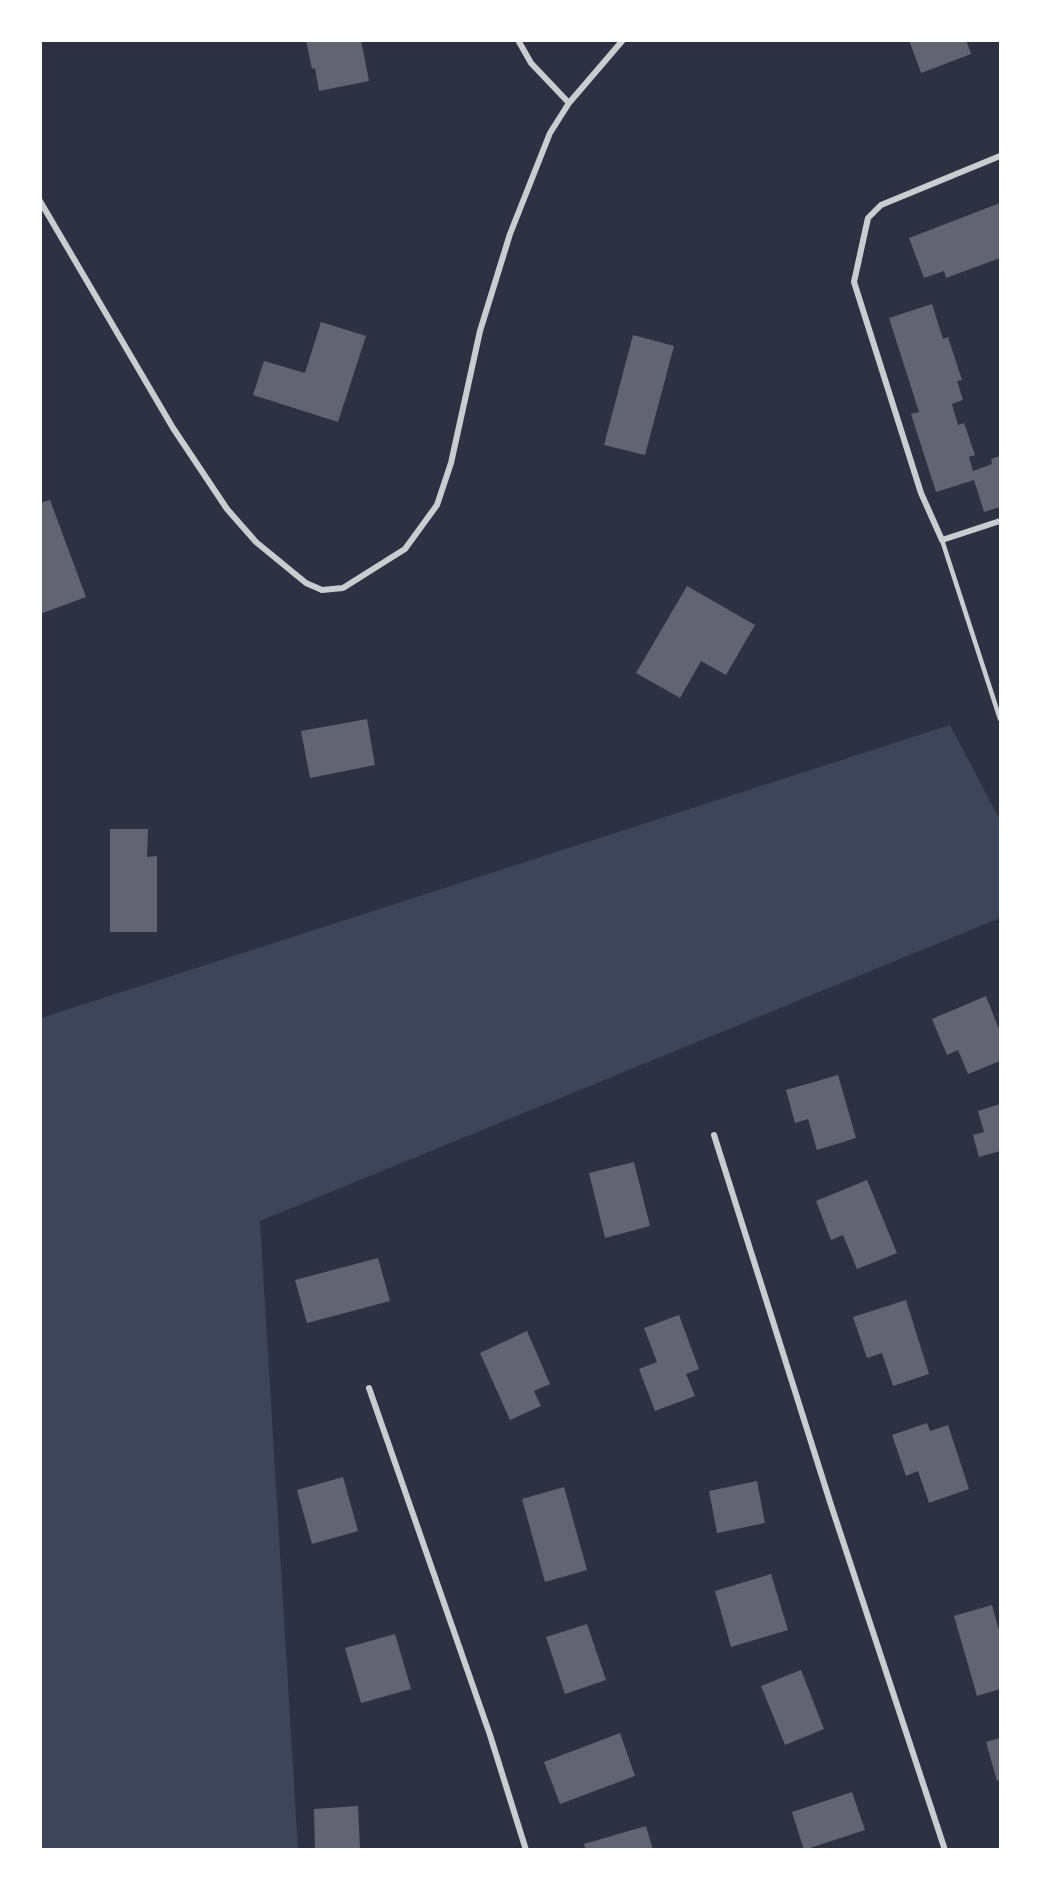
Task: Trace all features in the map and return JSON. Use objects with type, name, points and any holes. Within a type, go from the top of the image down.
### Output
[{"type":"street","points":[[518,40],[531,63],[569,103]]},
{"type":"street","points":[[40,201],[173,428],[227,509],[256,542],[306,583],[322,590],[343,588],[405,549],[437,505],[451,463],[480,331],[510,234],[550,132],[569,103],[623,40]]},
{"type":"street","points":[[1000,156],[881,205],[868,218],[854,282],[921,493],[942,540],[1000,521]]},
{"type":"street","points":[[714,1135],[831,1504],[945,1850]]},
{"type":"street","points":[[369,1388],[490,1735],[526,1850]]},
{"type":"lane","points":[[942,540],[1000,719]]},
{"type":"shaded area","points":[[950,725],[1000,820],[1000,918],[260,1221],[298,1849],[41,1849],[41,1018]]},
{"type":"building","points":[[306,40],[361,40],[369,81],[319,91],[315,68],[312,69]]},
{"type":"building","points":[[909,40],[966,40],[971,54],[921,73]]},
{"type":"building","points":[[1000,203],[1000,258],[946,278],[944,271],[924,278],[909,238]]},
{"type":"building","points":[[932,304],[943,339],[948,337],[962,380],[957,381],[963,400],[952,404],[958,425],[964,423],[975,455],[969,457],[973,471],[992,464],[991,459],[1000,456],[1000,507],[984,512],[974,480],[936,492],[911,414],[919,412],[889,318]]},
{"type":"building","points":[[321,322],[366,336],[338,422],[253,395],[264,361],[305,373]]},
{"type":"building","points":[[633,335],[674,346],[645,455],[604,445]]},
{"type":"building","points":[[50,500],[86,597],[40,614],[40,503]]},
{"type":"building","points":[[687,586],[755,625],[726,675],[701,661],[680,698],[636,673]]},
{"type":"building","points":[[367,719],[375,765],[310,778],[301,731]]},
{"type":"building","points":[[110,829],[148,829],[147,857],[157,856],[157,932],[110,932]]},
{"type":"building","points":[[986,996],[1000,1032],[1000,1061],[968,1074],[958,1050],[947,1055],[932,1019]]},
{"type":"building","points":[[838,1075],[856,1138],[817,1150],[808,1119],[795,1123],[786,1090]]},
{"type":"building","points":[[1000,1104],[1000,1151],[979,1157],[973,1135],[984,1132],[978,1111]]},
{"type":"building","points":[[634,1162],[650,1226],[605,1238],[589,1173]]},
{"type":"building","points":[[867,1180],[897,1253],[857,1269],[843,1235],[831,1240],[816,1201]]},
{"type":"building","points":[[378,1258],[390,1301],[307,1323],[295,1280]]},
{"type":"building","points":[[906,1300],[929,1374],[893,1386],[882,1353],[867,1358],[853,1317]]},
{"type":"building","points":[[679,1315],[699,1369],[686,1374],[695,1396],[655,1411],[639,1369],[657,1362],[644,1328]]},
{"type":"building","points":[[527,1331],[550,1384],[534,1391],[541,1406],[510,1420],[480,1353]]},
{"type":"building","points":[[927,1423],[930,1431],[948,1425],[969,1489],[929,1503],[918,1471],[906,1476],[892,1435]]},
{"type":"building","points":[[343,1477],[358,1531],[312,1544],[297,1490]]},
{"type":"building","points":[[757,1481],[765,1523],[717,1533],[709,1491]]},
{"type":"building","points":[[564,1487],[587,1570],[545,1582],[522,1499]]},
{"type":"building","points":[[771,1574],[788,1630],[731,1647],[715,1591]]},
{"type":"building","points":[[992,1605],[1000,1634],[1000,1689],[977,1696],[954,1616]]},
{"type":"building","points":[[587,1624],[606,1680],[565,1694],[546,1637]]},
{"type":"building","points":[[395,1634],[411,1689],[361,1703],[345,1648]]},
{"type":"building","points":[[801,1670],[824,1729],[785,1745],[761,1686]]},
{"type":"building","points":[[620,1733],[635,1776],[560,1804],[544,1762]]},
{"type":"building","points":[[1000,1738],[1000,1780],[997,1781],[986,1742]]},
{"type":"building","points":[[852,1792],[865,1830],[804,1850],[792,1812]]},
{"type":"building","points":[[358,1806],[360,1850],[315,1850],[314,1809]]},
{"type":"building","points":[[646,1826],[653,1850],[586,1850],[584,1844]]}]
